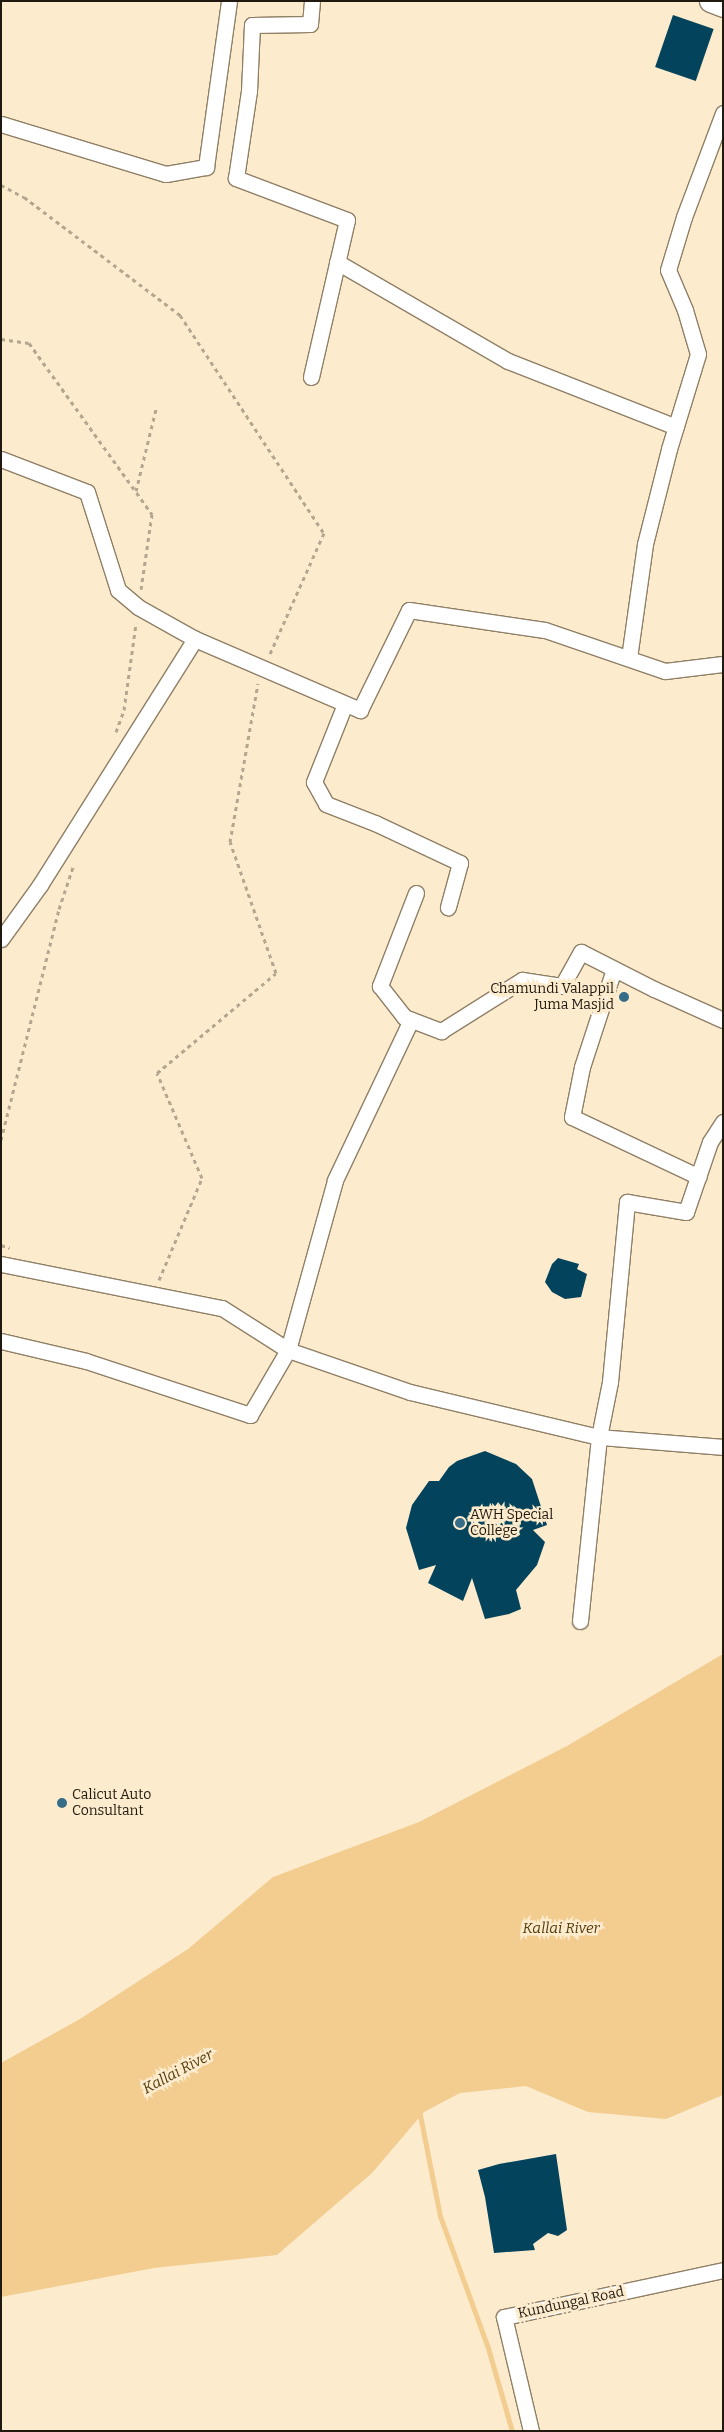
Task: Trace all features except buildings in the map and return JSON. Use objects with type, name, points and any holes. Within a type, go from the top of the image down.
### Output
[{"type":"main road","points":[[710,1],[723,6]]},
{"type":"street","points":[[1,124],[166,174],[206,167],[229,1]]},
{"type":"street","points":[[311,377],[347,220],[236,178],[249,91],[252,25],[310,24],[312,1]]},
{"type":"street","points":[[629,658],[645,544],[676,427],[698,354],[685,310],[668,270],[684,217],[723,113]]},
{"type":"street","points":[[337,262],[508,361],[676,427]]},
{"type":"street","points":[[1,459],[87,492],[118,590],[138,607],[195,639],[360,710],[409,610],[546,630],[665,670],[723,664]]},
{"type":"street","points":[[1,939],[40,885],[195,639]]},
{"type":"street","points":[[345,704],[314,782],[326,804],[375,823],[460,864],[448,907]]},
{"type":"street","points":[[416,894],[380,986],[404,1017],[411,1020],[441,1031],[522,980],[562,986],[581,952],[723,1020]]},
{"type":"street","points":[[614,968],[582,1067],[572,1116],[698,1177]]},
{"type":"street","points":[[1,1341],[86,1361],[250,1415],[288,1350],[336,1180],[411,1020]]},
{"type":"street","points":[[580,1621],[600,1437],[610,1382],[627,1202],[686,1212],[710,1142],[723,1122]]},
{"type":"street","points":[[1,1264],[222,1308],[288,1350],[410,1392],[600,1437],[723,1447]]},
{"type":"street","name":"Kundungal Road","points":[[531,2431],[504,2317],[723,2270]]},
{"type":"path","points":[[1,185],[24,197],[180,315],[324,533],[266,665]]},
{"type":"path","points":[[1,340],[29,343],[152,514],[124,710],[114,739]]},
{"type":"path","points":[[136,492],[156,409]]},
{"type":"path","points":[[157,1285],[202,1178],[157,1073],[276,973],[230,842],[258,683],[262,674]]},
{"type":"path","points":[[1,1140],[59,908],[74,861]]},
{"type":"path","points":[[1,1245],[10,1248]]},
{"type":"water","name":"Kallai River","points":[[723,1654],[723,2095],[666,2119],[588,2112],[526,2086],[460,2093],[424,2112],[372,2173],[277,2255],[154,2268],[1,2297],[1,2063],[80,2019],[188,1949],[273,1877],[419,1822],[567,1746]]},
{"type":"waterway","points":[[419,2110],[440,2216],[488,2348],[512,2431]]},
{"type":"place","name":"Chamundi Valappil Juma Masjid","points":[[624,997]]},
{"type":"place","name":"AWH Special College","points":[[460,1523]]},
{"type":"place","name":"Calicut Auto Consultant","points":[[62,1803]]}]
